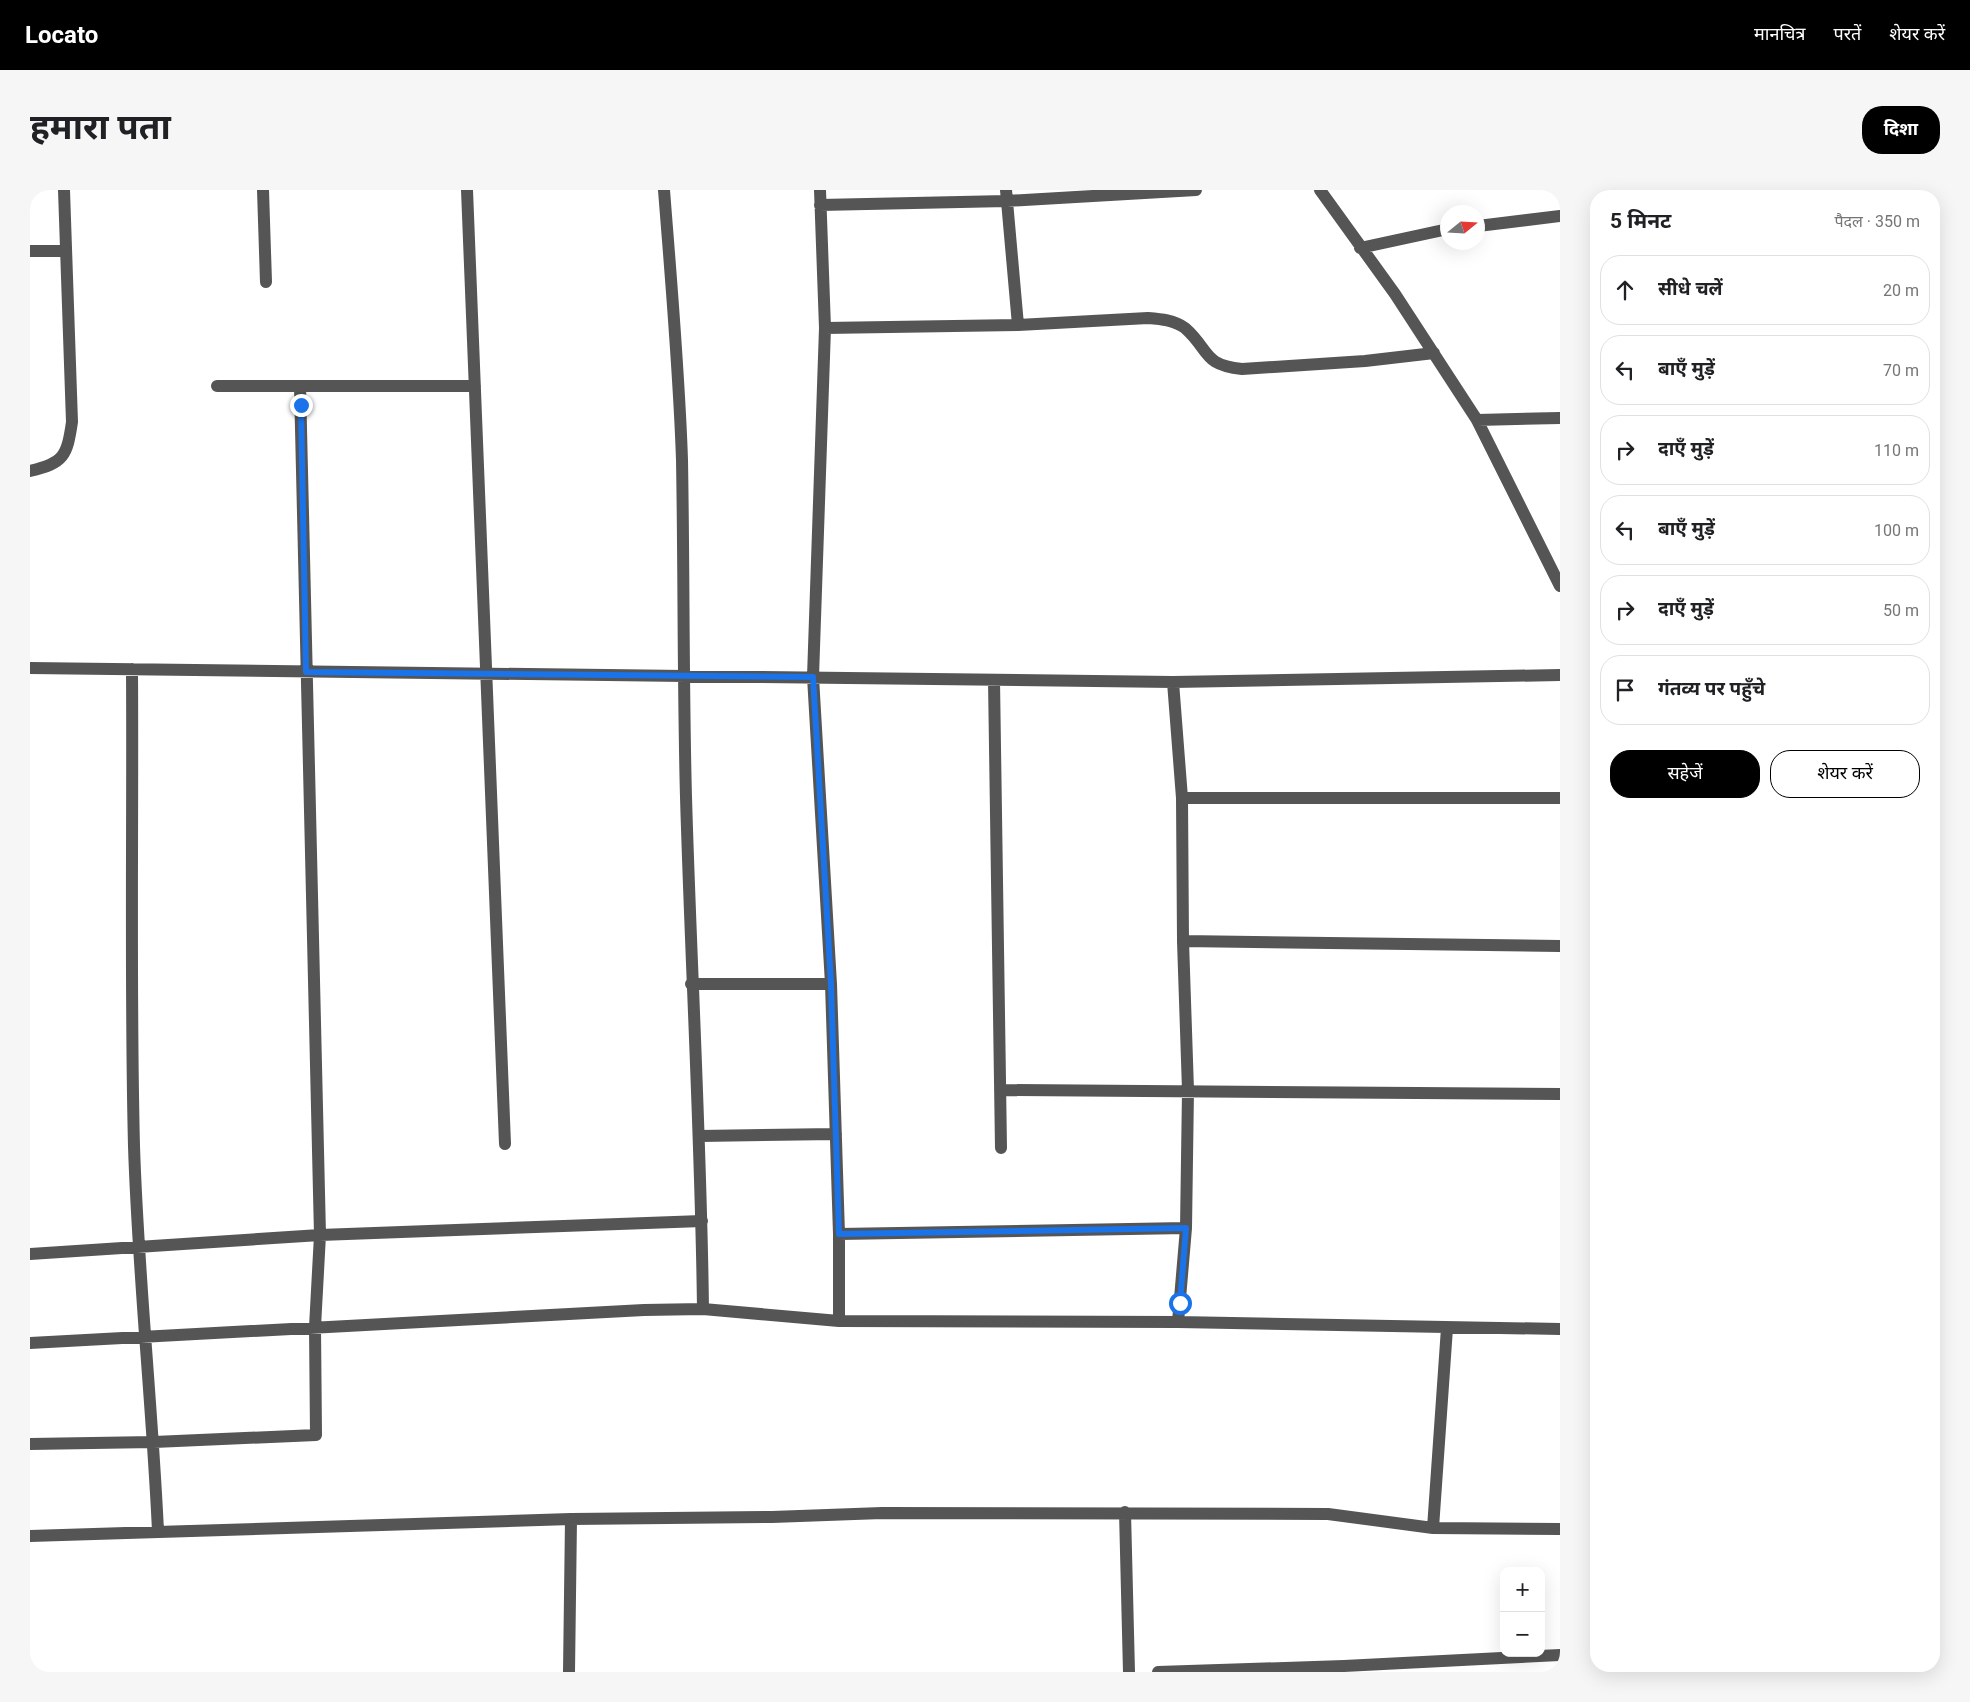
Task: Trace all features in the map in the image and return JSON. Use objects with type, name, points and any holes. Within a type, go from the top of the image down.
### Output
[{"type":"street","points":[[30,471],[53,466],[69,447],[72,422],[64,190]]},
{"type":"street","points":[[263,190],[266,282]]},
{"type":"street","points":[[466,190],[505,1144]]},
{"type":"street","points":[[664,190],[680,419],[683,676],[691,984],[700,1136],[702,1309]]},
{"type":"street","points":[[820,190],[825,328],[813,677],[831,984],[839,1234],[839,1321]]},
{"type":"street","points":[[820,205],[1006,195],[1196,190]]},
{"type":"street","points":[[1320,190],[1395,294],[1477,420],[1560,586]]},
{"type":"street","points":[[1006,195],[1018,325]]},
{"type":"street","points":[[1485,225],[1560,216]]},
{"type":"street","points":[[1360,248],[1440,231]]},
{"type":"street","points":[[30,252],[65,251]]},
{"type":"street","points":[[825,328],[1018,325],[1148,318],[1168,320],[1184,328],[1206,355],[1216,363],[1226,368],[1242,369],[1365,361],[1434,353]]},
{"type":"street","points":[[218,386],[475,386]]},
{"type":"street","points":[[30,1444],[154,1442],[316,1434],[315,1327],[320,1235],[300,386]]},
{"type":"street","points":[[1477,420],[1560,418]]},
{"type":"street","points":[[30,668],[1173,682],[1560,675]]},
{"type":"street","points":[[132,669],[134,1145],[139,1248],[154,1442],[158,1531]]},
{"type":"street","points":[[994,680],[1001,1148]]},
{"type":"street","points":[[1173,682],[1182,798],[1183,941],[1188,1090],[1186,1228],[1178,1322]]},
{"type":"street","points":[[1182,798],[1560,798]]},
{"type":"street","points":[[1183,941],[1560,946]]},
{"type":"street","points":[[691,984],[831,984]]},
{"type":"street","points":[[1000,1090],[1560,1094]]},
{"type":"street","points":[[700,1136],[836,1134]]},
{"type":"street","points":[[30,1254],[320,1235],[702,1221]]},
{"type":"street","points":[[839,1234],[1186,1228]]},
{"type":"street","points":[[30,1343],[644,1310],[702,1309],[839,1321],[1178,1322],[1560,1329]]},
{"type":"street","points":[[1433,1528],[1448,1328]]},
{"type":"street","points":[[1125,1512],[1129,1672]]},
{"type":"street","points":[[30,1536],[570,1519],[772,1517],[882,1513],[1125,1512],[1328,1514],[1433,1528],[1560,1529]]},
{"type":"street","points":[[569,1672],[570,1519]]},
{"type":"street","points":[[1158,1672],[1344,1666],[1560,1655]]},
{"type":"route","points":[[301,405],[306,672],[813,677],[831,984],[839,1234],[1186,1228],[1180,1303]]}]
